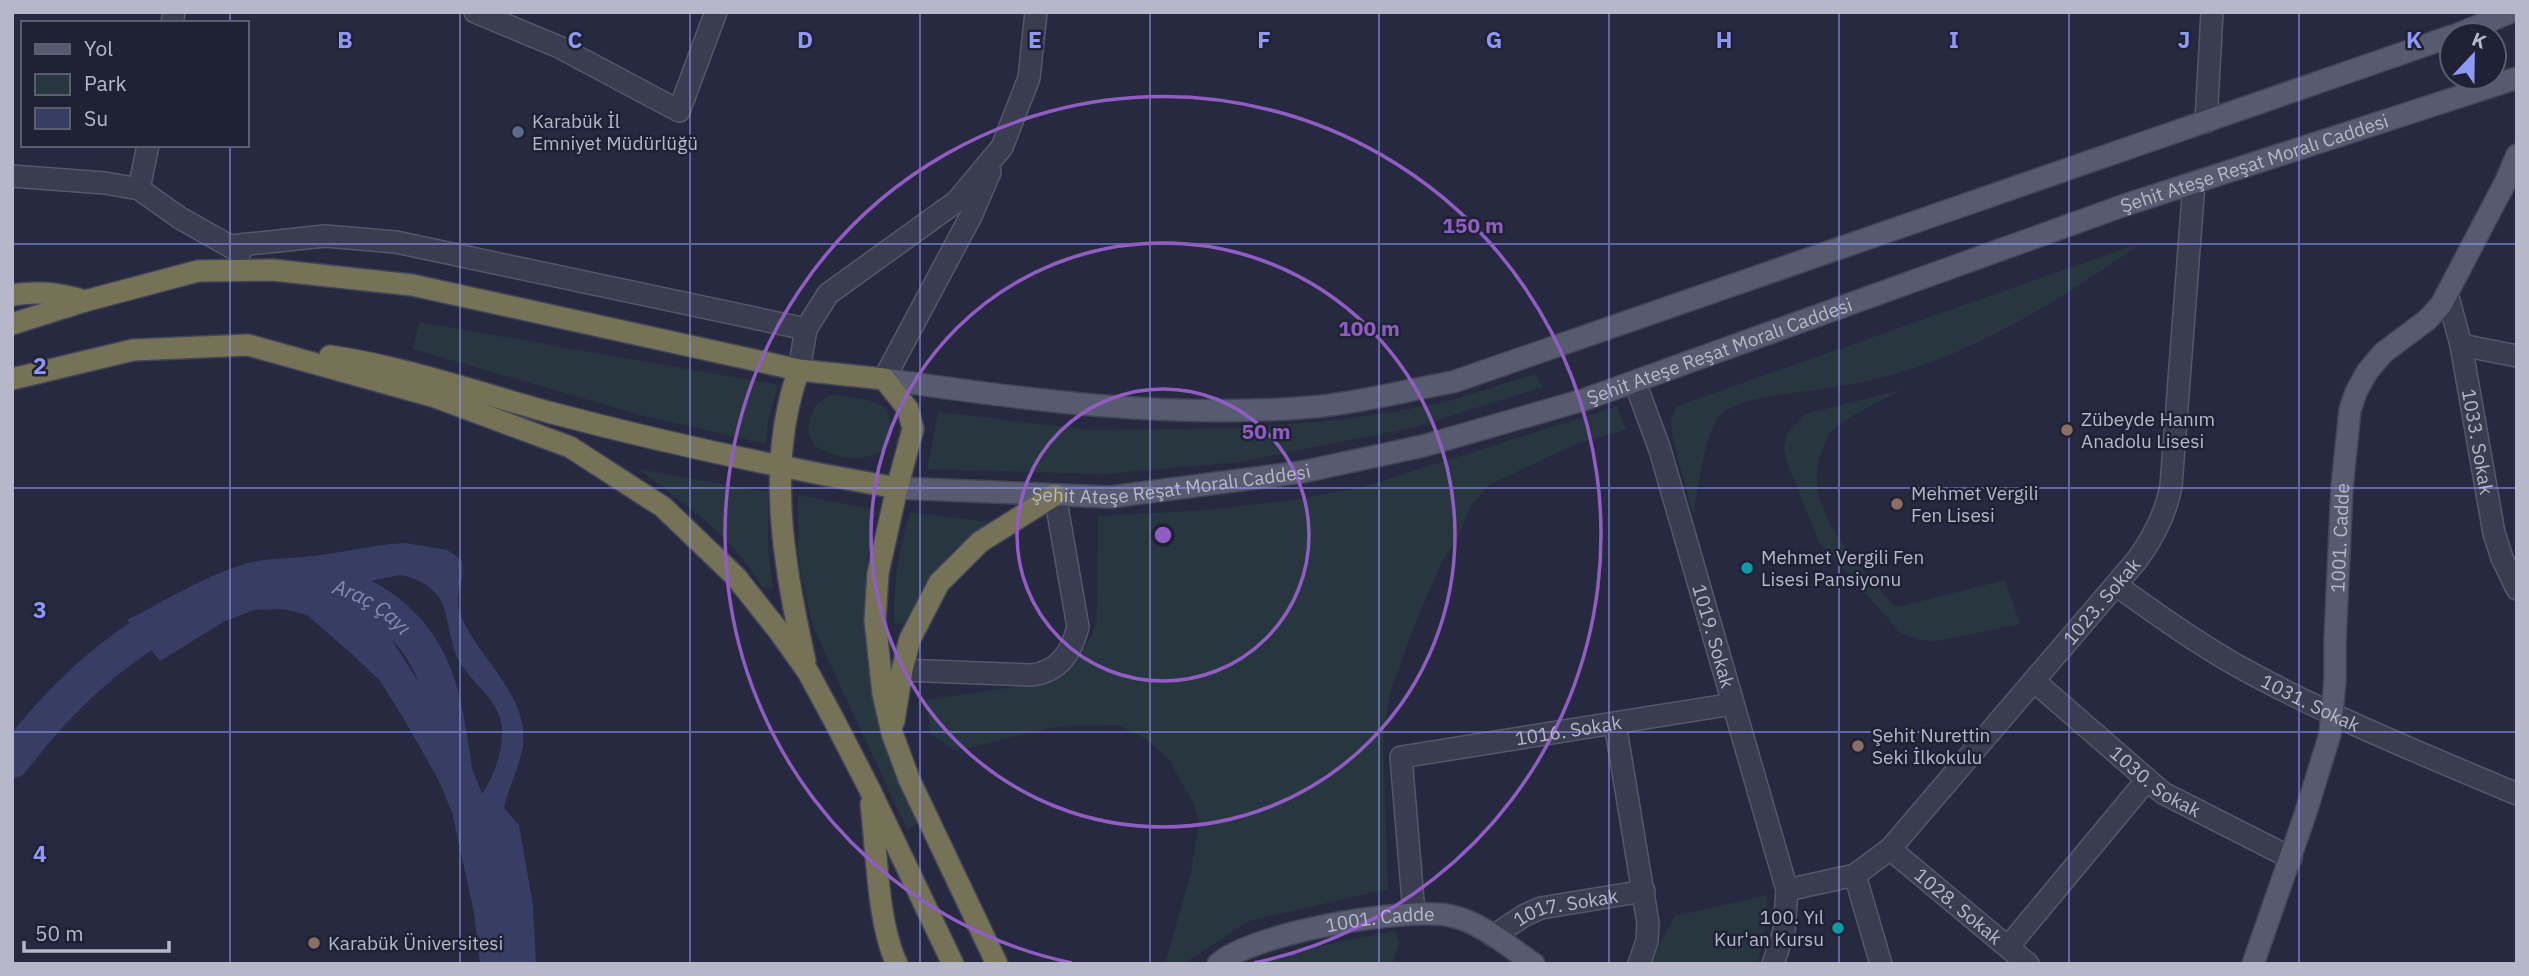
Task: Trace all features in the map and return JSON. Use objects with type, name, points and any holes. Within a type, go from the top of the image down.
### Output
[{"type":"highway","points":[[12,324],[85,301],[198,271],[273,270],[412,285],[799,370],[884,379],[908,409],[913,429],[878,573],[876,620],[883,694],[892,733],[927,818],[1000,960]]},
{"type":"highway","points":[[12,295],[57,292],[85,301]]},
{"type":"highway","points":[[12,379],[134,350],[248,345],[363,361],[556,414],[782,468],[897,488]]},
{"type":"highway","points":[[248,345],[435,397],[570,447],[663,507],[736,577],[779,630],[808,673],[869,788],[953,964]]},
{"type":"highway","points":[[799,370],[790,395],[783,440],[782,531],[787,579],[808,673]]},
{"type":"highway","points":[[892,733],[910,639],[939,583],[980,542],[1055,495]]},
{"type":"highway","points":[[869,788],[884,917],[897,964]]},
{"type":"main road","points":[[2490,21],[2511,12]]},
{"type":"main road","points":[[884,379],[1022,399],[1167,411],[1313,407],[1453,382],[2438,41]]},
{"type":"main road","name":"Şehit Ateşe Reşat Moralı Caddesi","points":[[897,488],[1110,497],[1302,472],[1423,446],[1583,400],[2125,205],[2517,78]]},
{"type":"main road","name":"1001. Cadde","points":[[2253,964],[2327,745],[2332,714],[2342,487],[2350,410],[2367,372],[2384,353],[2427,320],[2441,305],[2517,155]]},
{"type":"main road","name":"1001. Cadde","points":[[1218,964],[1238,950],[1259,942],[1368,918],[1414,913],[1450,915],[1464,920],[1534,964]]},
{"type":"street","points":[[475,12],[559,47],[680,111],[716,12]]},
{"type":"street","points":[[884,379],[971,216],[1002,146],[1029,78],[1036,12]]},
{"type":"street","points":[[2206,121],[2212,12]]},
{"type":"street","points":[[799,370],[806,329],[828,294],[957,201],[1002,146]]},
{"type":"street","points":[[139,189],[148,147]]},
{"type":"street","points":[[12,176],[105,183],[139,189],[180,218],[273,270]]},
{"type":"street","name":"1023. Sokak","points":[[1787,890],[1855,875],[1890,849],[2116,585],[2155,532],[2171,486],[2194,183]]},
{"type":"street","points":[[230,246],[325,236],[397,242],[806,329]]},
{"type":"street","name":"1033. Sokak","points":[[2447,293],[2461,345],[2494,533],[2517,589]]},
{"type":"street","points":[[2461,345],[2517,356]]},
{"type":"street","name":"1019. Sokak","points":[[1635,382],[1660,450],[1787,890]]},
{"type":"street","points":[[902,670],[1045,673],[1066,657],[1078,627],[1055,495]]},
{"type":"street","name":"1031. Sokak","points":[[2116,585],[2233,663],[2332,714],[2517,794]]},
{"type":"street","name":"1030. Sokak","points":[[2034,681],[2146,780],[2186,807],[2291,858]]},
{"type":"street","name":"1016. Sokak","points":[[1414,913],[1401,757],[1733,704]]},
{"type":"street","points":[[1615,723],[1644,891],[1647,942],[1639,964]]},
{"type":"street","points":[[2008,947],[2146,780]]},
{"type":"street","name":"1028. Sokak","points":[[1890,849],[2028,964]]},
{"type":"street","points":[[1855,875],[1881,964]]},
{"type":"street","points":[[1773,964],[1784,931],[1787,890]]},
{"type":"street","name":"1017. Sokak","points":[[1493,936],[1541,908],[1644,891]]},
{"type":"green space","points":[[2143,242],[2053,302],[1957,352],[1889,376],[1747,401],[1728,410],[1718,418],[1709,438],[1693,516],[1672,435],[1671,420],[1677,406]]},
{"type":"green space","points":[[419,322],[778,385],[768,421],[766,444],[640,415],[413,349]]},
{"type":"green space","points":[[1535,374],[1543,387],[1416,427],[1239,462],[1105,474],[927,469],[938,412],[1091,430],[1238,428],[1336,420],[1393,412],[1445,402]]},
{"type":"green space","points":[[1901,390],[1852,416],[1828,436],[1817,473],[1825,514],[1848,552],[1891,603],[1898,607],[2005,580],[2020,624],[1937,641],[1920,640],[1901,633],[1819,542],[1788,465],[1784,449],[1787,434],[1805,414]]},
{"type":"green space","points":[[828,396],[872,401],[887,411],[892,430],[890,445],[875,454],[859,458],[838,456],[817,447],[809,434],[811,414],[815,406]]},
{"type":"green space","points":[[1617,406],[1626,430],[1576,444],[1489,485],[1470,507],[1458,538],[1442,561],[1390,693],[1383,736],[1388,889],[1249,921],[1183,964],[1165,964],[1191,872],[1199,822],[1194,804],[1169,760],[1146,739],[1118,725],[1060,726],[955,751],[930,733],[927,700],[1046,682],[1068,668],[1089,641],[1097,622],[1098,516],[1193,511],[1288,501],[1363,487]]},
{"type":"green space","points":[[638,469],[768,492],[768,547],[773,589],[762,588],[738,553],[723,537]]},
{"type":"green space","points":[[798,495],[876,510],[865,584],[868,655],[888,741],[918,824],[907,830],[814,629],[798,554]]},
{"type":"green space","points":[[910,512],[989,522],[951,552],[904,624],[894,623],[895,593],[900,554]]},
{"type":"green space","points":[[1767,895],[1766,924],[1758,964],[1649,964],[1675,916]]},
{"type":"green space","points":[[1395,931],[1399,942],[1393,964],[1251,964],[1293,951]]},
{"type":"water","points":[[405,543],[447,550],[461,559],[463,574],[458,607],[461,616],[502,680],[520,714],[522,751],[504,808],[519,825],[533,905],[536,964],[480,964],[474,913],[452,812],[437,777],[380,681],[307,615],[283,609],[254,610],[225,621],[160,661],[127,620],[200,582],[245,564]],"holes":[[[406,576],[427,586],[440,599],[459,661],[491,701],[500,718],[500,754],[482,794],[470,763],[383,626],[367,592],[366,582]]]},
{"type":"waterway","name":"Araç Çayı","points":[[326,584],[363,596],[380,606],[409,632],[420,647],[430,664],[440,692],[454,766]]},
{"type":"waterway","name":"Araç Çayı","points":[[12,761],[88,677],[132,642],[181,612]]},
{"type":"place","name":"Karabük İl Emniyet Müdürlüğü","points":[[518,132]]},
{"type":"place","name":"Zübeyde Hanım Anadolu Lisesi","points":[[2067,430]]},
{"type":"place","name":"Mehmet Vergili Fen Lisesi","points":[[1897,504]]},
{"type":"place","name":"Mehmet Vergili Fen Lisesi Pansiyonu","points":[[1747,568]]},
{"type":"place","name":"Şehit Nurettin Seki İlkokulu","points":[[1858,746]]},
{"type":"place","name":"100. Yıl Kur'an Kursu","points":[[1838,928]]},
{"type":"place","name":"Karabük Üniversitesi","points":[[314,943]]}]
